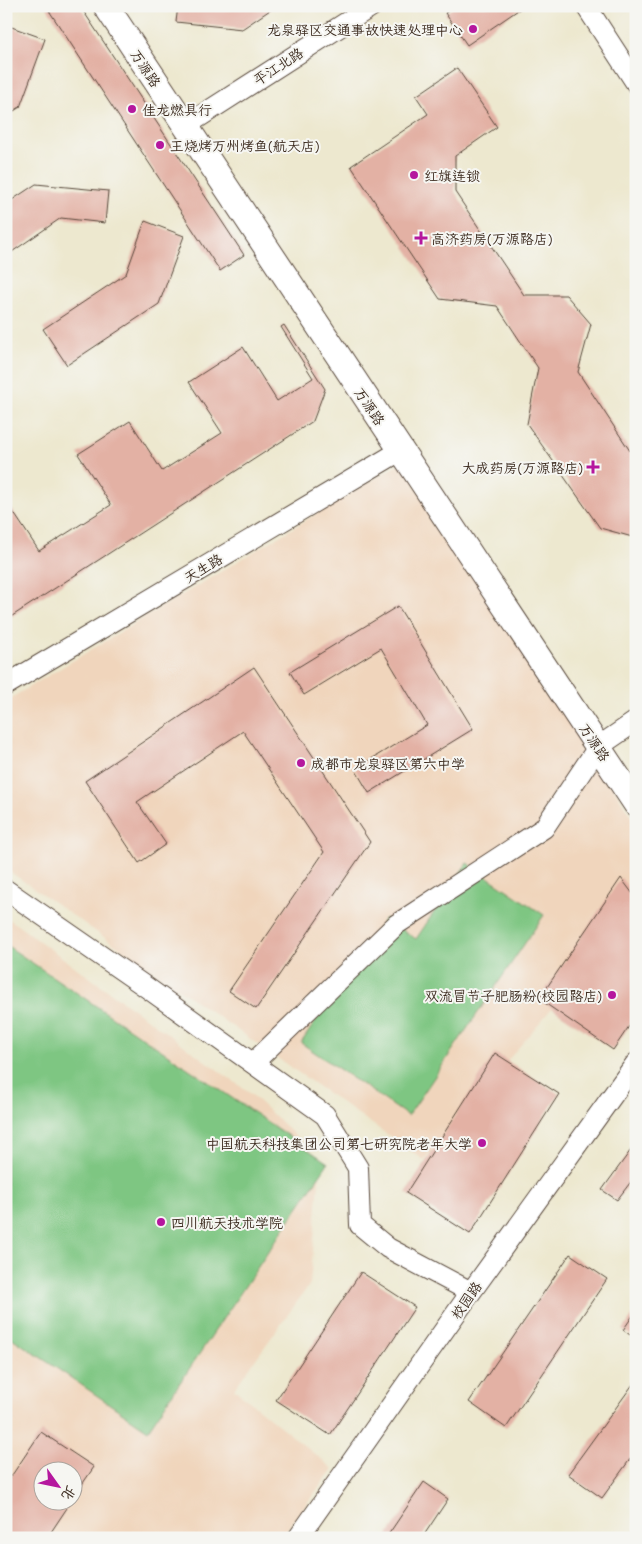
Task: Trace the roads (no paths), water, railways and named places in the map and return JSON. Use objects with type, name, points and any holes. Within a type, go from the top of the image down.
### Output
[{"type":"street","name":"万源路","points":[[106,6],[636,804]]},
{"type":"street","name":"平江北路","points":[[185,126],[372,6]]},
{"type":"street","points":[[586,6],[636,83]]},
{"type":"street","name":"天生路","points":[[6,685],[400,450]]},
{"type":"street","points":[[253,1064],[397,924],[544,828],[598,747],[636,722]]},
{"type":"street","points":[[6,890],[325,1115],[358,1168],[360,1225],[388,1248],[471,1292]]},
{"type":"street","name":"校园路","points":[[298,1538],[471,1292],[636,1063]]},
{"type":"place","name":"龙泉驿区交通事故快速处理中心","points":[[473,29]]},
{"type":"place","name":"佳龙燃具行","points":[[132,109]]},
{"type":"place","name":"王烧烤万州烤鱼(航天店)","points":[[160,145]]},
{"type":"place","name":"红旗连锁","points":[[414,175]]},
{"type":"place","name":"高济药房(万源路店)","points":[[421,238]]},
{"type":"place","name":"大成药房(万源路店)","points":[[593,467]]},
{"type":"place","name":"成都市龙泉驿区第六中学","points":[[301,763]]},
{"type":"place","name":"双流冒节子肥肠粉(校园路店)","points":[[612,995]]},
{"type":"place","name":"中国航天科技集团公司第七研究院老年大学","points":[[482,1143]]},
{"type":"place","name":"四川航天技术学院","points":[[161,1222]]}]
